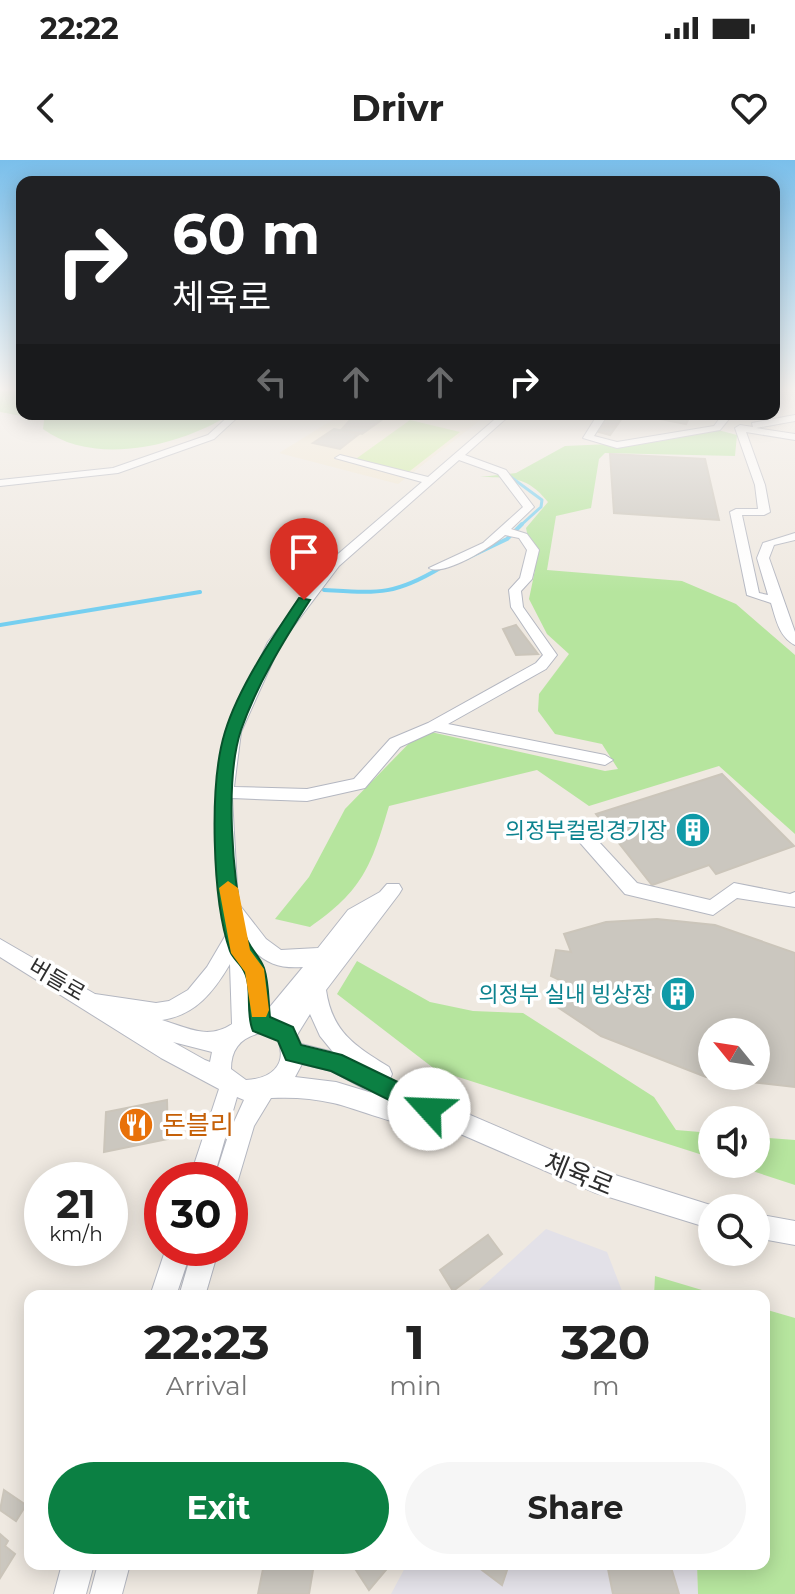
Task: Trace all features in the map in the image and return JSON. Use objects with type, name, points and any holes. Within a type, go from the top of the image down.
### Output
[{"type":"street","points":[[0,483],[114,471],[151,458]]},
{"type":"street","points":[[340,458],[428,480]]},
{"type":"street","points":[[231,1162],[240,1131],[253,1104],[288,1073],[263,1034],[238,976],[238,944],[229,902],[225,792],[233,732],[275,642],[335,563],[453,458]]},
{"type":"street","points":[[435,568],[509,532],[529,507],[502,472],[464,458]]},
{"type":"street","points":[[750,458],[760,485],[764,512],[736,512],[753,595],[777,601]]},
{"type":"street","points":[[225,792],[307,795],[359,784],[395,743],[433,726],[541,666],[550,655],[517,607],[515,590],[526,579],[533,550],[509,532]]},
{"type":"street","points":[[795,536],[769,543],[763,558],[785,628],[795,641]]},
{"type":"street","points":[[433,726],[605,760]]},
{"type":"street","points":[[581,833],[631,889],[713,908],[734,890],[791,901],[795,899]]},
{"type":"street","points":[[263,1034],[355,915],[393,889],[316,997],[263,1034],[219,1063],[229,1084],[247,1092],[303,1085],[409,1115],[451,1118]]},
{"type":"street","points":[[229,902],[264,952],[278,959],[293,960],[324,955]]},
{"type":"street","points":[[93,1001],[158,1013],[186,1003],[208,983],[238,944]]},
{"type":"street","name":"버들로","points":[[0,947],[93,1001],[131,1030],[229,1084]]},
{"type":"street","points":[[316,997],[324,1027],[346,1051],[451,1118]]},
{"type":"street","points":[[112,1014],[206,1043],[263,1034],[335,1062],[451,1118]]},
{"type":"street","points":[[206,1162],[229,1084]]},
{"type":"street","name":"체육로","points":[[451,1118],[551,1164],[652,1203],[698,1214]]},
{"type":"street","points":[[770,1229],[795,1233]]},
{"type":"street","points":[[165,1290],[173,1266]]},
{"type":"street","points":[[194,1290],[201,1266]]},
{"type":"street","points":[[70,1594],[76,1570]]},
{"type":"street","points":[[106,1594],[112,1570]]},
{"type":"shaded area","points":[[298,458],[432,458],[398,484]]},
{"type":"shaded area","points":[[546,1229],[607,1252],[622,1290],[479,1290]]},
{"type":"shaded area","points":[[404,1570],[697,1570],[698,1594],[391,1594]]},
{"type":"green space","points":[[357,458],[427,458],[406,474],[353,461]]},
{"type":"green space","points":[[543,458],[600,458],[591,508],[556,516],[547,570],[682,581],[736,604],[795,655],[795,834],[719,766],[589,806],[537,770],[389,806],[363,876],[342,901],[310,927],[275,919],[309,877],[345,809],[422,730],[605,771],[618,769],[602,744],[555,734],[538,711],[539,694],[569,654],[547,634],[529,599],[535,570],[526,528],[548,502],[533,487],[518,480],[480,477],[516,473]]},
{"type":"green space","points":[[357,961],[430,1002],[473,1011],[523,1013],[654,1097],[676,1130],[698,1132],[698,1154],[436,1070],[337,994]]},
{"type":"green space","points":[[770,1138],[795,1140],[795,1185],[770,1177]]},
{"type":"green space","points":[[655,1276],[702,1290],[654,1290]]},
{"type":"green space","points":[[770,1311],[795,1318],[795,1594],[698,1594],[697,1570],[770,1570]]},
{"type":"building","points":[[610,458],[705,459],[719,520],[614,513]]},
{"type":"building","points":[[516,625],[538,654],[516,655],[503,629]]},
{"type":"building","name":"의정부컬링경기장","points":[[722,774],[794,846],[716,874],[709,865],[652,885],[596,814]]},
{"type":"building","name":"의정부 실내 빙상장","points":[[657,919],[715,925],[795,953],[795,1087],[770,1084],[770,1018],[698,1018],[698,1074],[601,1036],[553,1004],[568,984],[551,976],[556,950],[571,952],[564,934],[606,922]]},
{"type":"building","name":"돈블리","points":[[167,1100],[168,1139],[104,1152],[106,1112]]},
{"type":"building","points":[[488,1235],[502,1254],[454,1290],[440,1270]]},
{"type":"building","points":[[4,1490],[24,1504],[16,1521],[0,1510]]},
{"type":"building","points":[[0,1534],[8,1541],[5,1546],[15,1554],[0,1578]]},
{"type":"building","points":[[263,1570],[313,1570],[309,1594],[258,1594]]},
{"type":"building","points":[[356,1570],[386,1570],[369,1590]]},
{"type":"building","points":[[482,1570],[507,1570],[502,1585]]},
{"type":"building","points":[[608,1570],[672,1570],[679,1594],[613,1594]]},
{"type":"waterway","points":[[508,475],[542,500],[541,507],[520,526]]},
{"type":"waterway","points":[[465,559],[507,539],[520,526]]},
{"type":"waterway","points":[[324,590],[384,591],[410,584],[440,568]]},
{"type":"waterway","points":[[0,625],[200,592]]},
{"type":"slow traffic","points":[[228,888],[235,936],[241,953],[254,969],[259,1010]]},
{"type":"place","name":"의정부컬링경기장","points":[[693,830]]},
{"type":"place","name":"의정부 실내 빙상장","points":[[678,994]]},
{"type":"place","name":"돈블리","points":[[136,1125]]},
{"type":"route","points":[[304,600],[275,642],[233,732],[223,804],[229,902],[235,936],[241,953],[254,969],[261,1024],[286,1034],[294,1053],[306,1053],[335,1062],[429,1109]]}]
